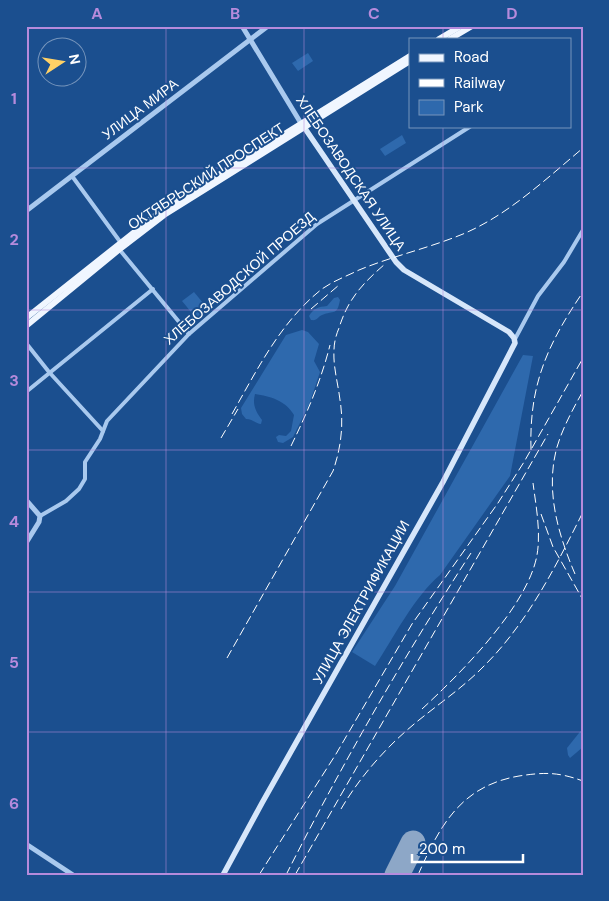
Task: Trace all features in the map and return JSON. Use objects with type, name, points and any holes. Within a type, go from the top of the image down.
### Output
[{"type":"main road","points":[[441,38],[461,26]]},
{"type":"main road","points":[[452,38],[472,26]]},
{"type":"main road","name":"ОКТЯБРЬСКИЙ ПРОСПЕКТ","points":[[26,318],[164,215],[409,57]]},
{"type":"main road","name":"ОКТЯБРЬСКИЙ ПРОСПЕКТ","points":[[302,125],[409,62]]},
{"type":"main road","name":"ХЛЕБОЗАВОДСКАЯ УЛИЦА","points":[[302,125],[393,258],[404,270],[508,332],[515,339]]},
{"type":"main road","name":"ОКТЯБРЬСКИЙ ПРОСПЕКТ","points":[[26,326],[120,246]]},
{"type":"main road","name":"УЛИЦА ЭЛЕКТРИФИКАЦИИ","points":[[223,875],[271,786],[443,482],[514,348],[515,339]]},
{"type":"street","name":"ХЛЕБОЗАВОДСКАЯ УЛИЦА","points":[[242,26],[302,125]]},
{"type":"street","name":"УЛИЦА МИРА","points":[[26,211],[268,26]]},
{"type":"street","name":"ХЛЕБОЗАВОДСКОЙ ПРОЕЗД","points":[[40,516],[66,501],[79,489],[85,479],[85,462],[107,421],[189,334],[317,224],[353,199],[468,128]]},
{"type":"street","points":[[72,176],[120,246],[189,334]]},
{"type":"street","points":[[515,339],[538,296],[564,262],[583,230]]},
{"type":"street","points":[[26,392],[153,289]]},
{"type":"street","points":[[26,343],[49,372],[68,390],[103,431]]},
{"type":"street","points":[[26,500],[40,516],[39,522],[26,543]]},
{"type":"street","points":[[26,844],[73,875]]},
{"type":"green space","points":[[308,53],[313,61],[298,71],[292,63]]},
{"type":"green space","points":[[402,135],[406,143],[385,156],[380,149]]},
{"type":"green space","points":[[194,292],[208,309],[196,318],[182,301]]},
{"type":"green space","points":[[338,297],[340,300],[339,305],[334,312],[311,320],[309,316],[315,310],[319,307],[327,306],[334,298]]},
{"type":"green space","points":[[302,330],[308,332],[319,344],[314,361],[320,372],[309,405],[293,437],[283,443],[278,442],[276,437],[279,435],[286,436],[291,431],[294,415],[287,406],[272,398],[255,394],[254,405],[262,420],[261,424],[246,419],[242,414],[241,408],[286,335]]},
{"type":"green space","points":[[523,355],[533,356],[510,476],[440,575],[413,606],[375,666],[352,652],[395,586]]},
{"type":"green space","points":[[583,728],[583,747],[570,758],[567,748]]},
{"type":"runway","points":[[397,875],[413,843]]},
{"type":"railway","points":[[232,414],[282,331],[307,302],[322,289],[359,270],[450,239],[480,226],[526,196],[583,148]]},
{"type":"railway","points":[[227,658],[333,471],[340,445],[342,427],[334,363],[335,339],[351,300],[369,278],[385,264]]},
{"type":"railway","points":[[311,309],[339,285]]},
{"type":"railway","points":[[531,450],[533,405],[543,366],[559,330],[583,292]]},
{"type":"railway","points":[[291,446],[313,397],[330,345]]},
{"type":"railway","points":[[259,875],[336,754],[412,624],[498,503],[524,462],[583,358]]},
{"type":"railway","points":[[575,574],[563,543],[555,512],[552,479],[559,440],[568,418],[583,391]]},
{"type":"railway","points":[[221,438],[238,409]]},
{"type":"railway","points":[[295,875],[548,434]]},
{"type":"railway","points":[[422,709],[473,658],[507,617],[521,596],[531,575],[537,555],[538,519],[533,483]]},
{"type":"railway","points":[[341,809],[362,777],[388,748],[466,683],[515,631],[540,593],[583,512]]},
{"type":"railway","points":[[541,514],[553,547],[583,600]]},
{"type":"railway","points":[[286,875],[374,711],[471,553]]},
{"type":"railway","points":[[418,875],[444,824],[455,810],[482,789],[499,781],[536,774],[559,774],[583,781]]}]
